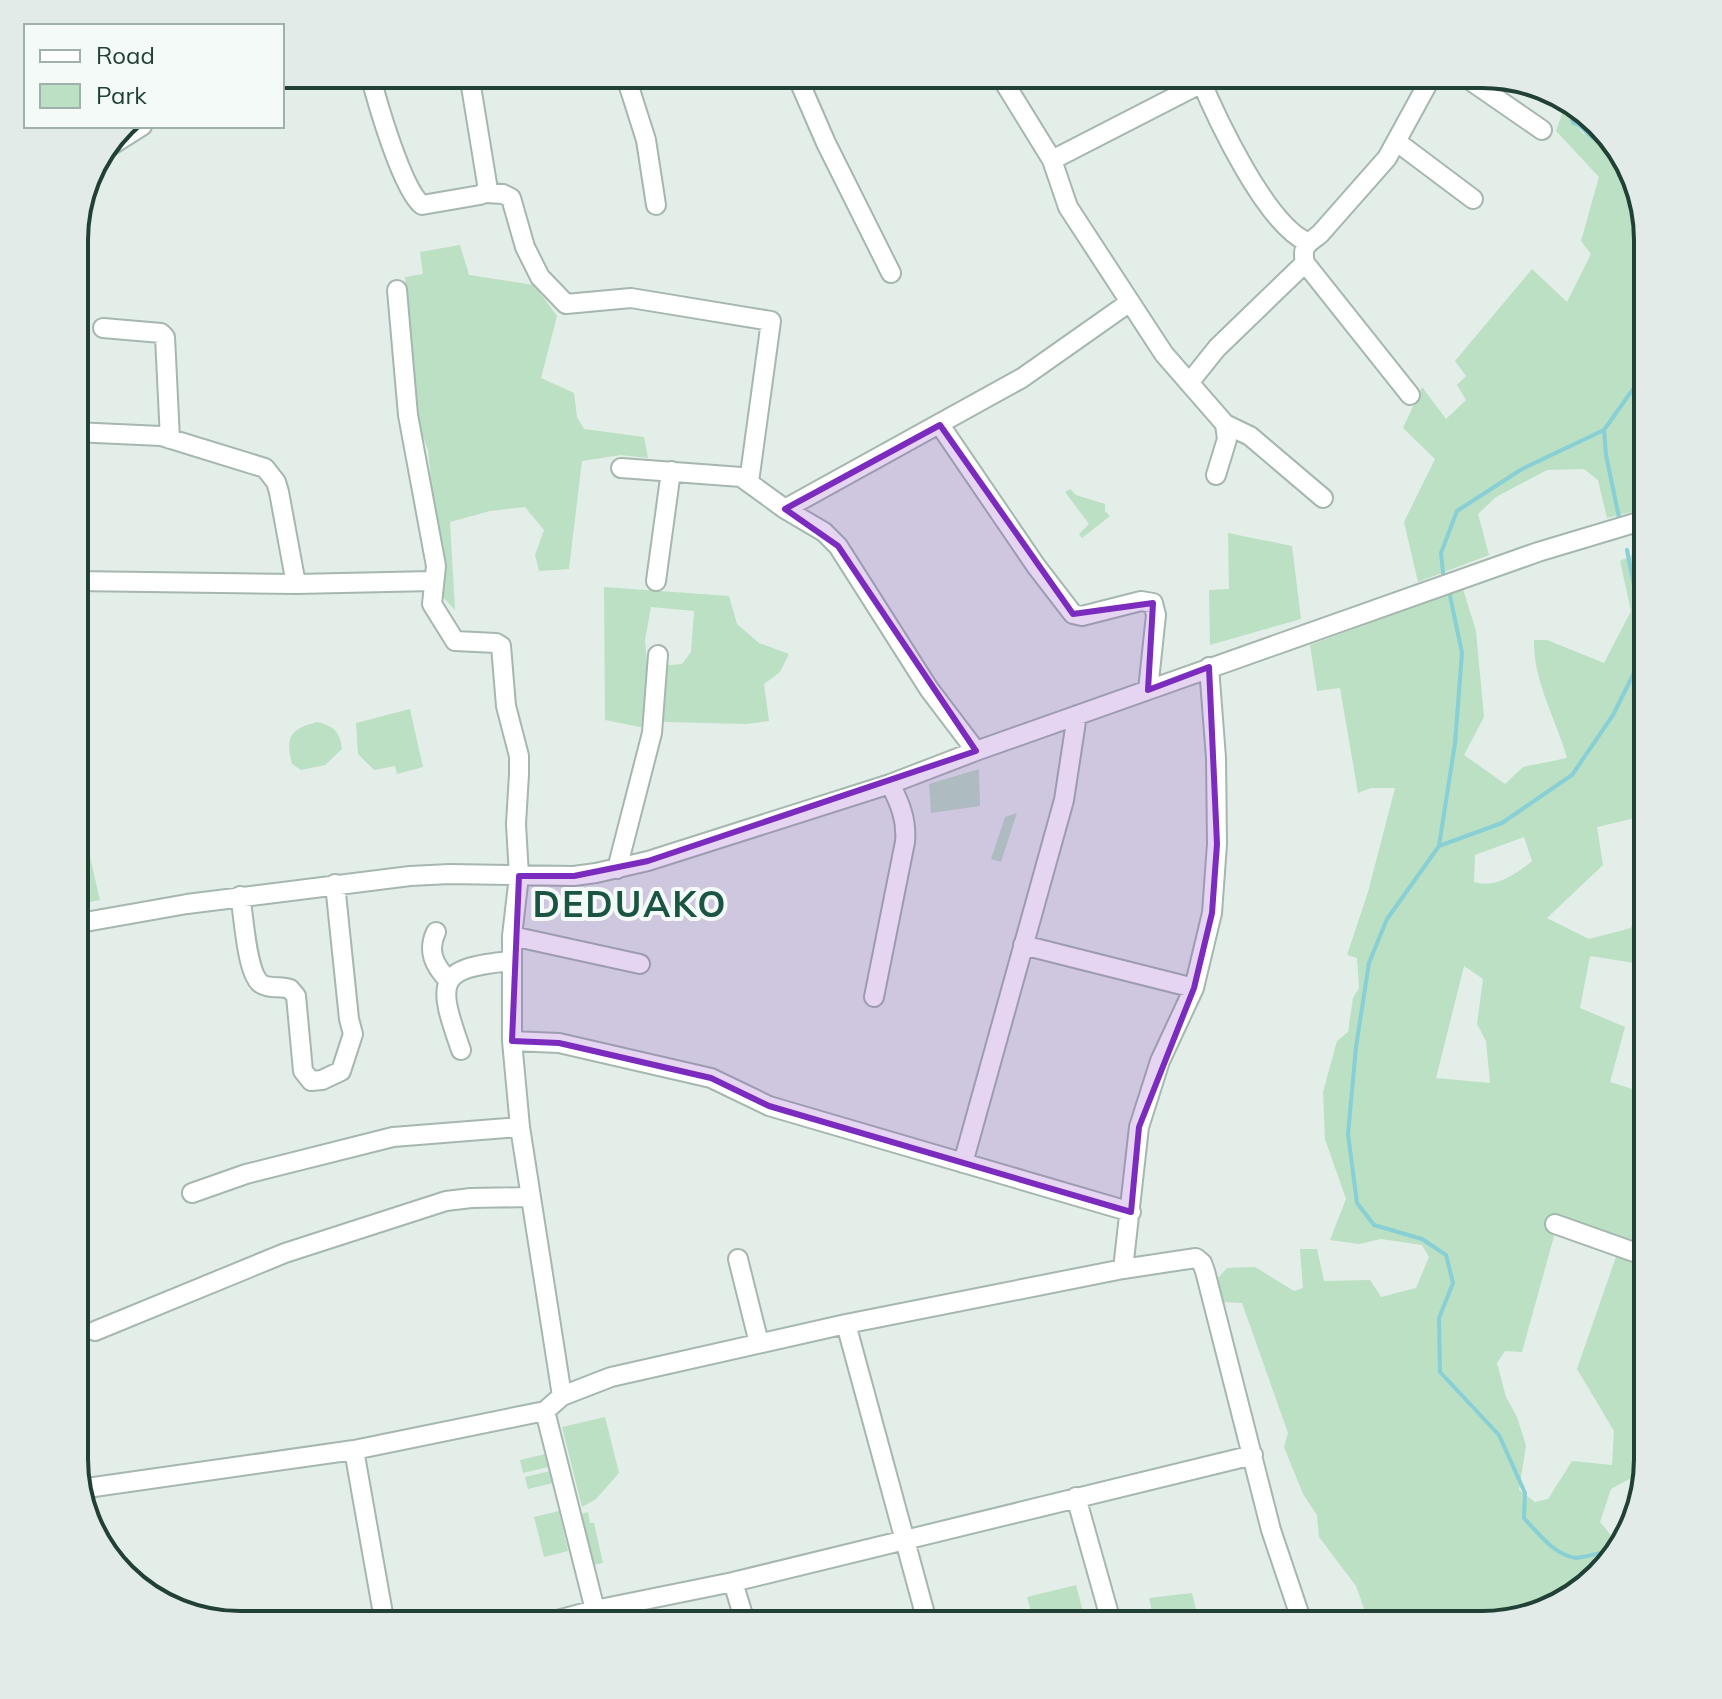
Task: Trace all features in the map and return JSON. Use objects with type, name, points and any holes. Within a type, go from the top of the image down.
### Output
[{"type":"street","points":[[374,88],[390,141],[418,203],[429,204],[486,193],[511,198],[525,247],[540,277],[566,304],[631,298],[771,321],[749,482]]},
{"type":"street","points":[[471,88],[488,187],[486,193]]},
{"type":"street","points":[[630,88],[644,131],[656,205]]},
{"type":"street","points":[[802,88],[891,273]]},
{"type":"street","points":[[1008,88],[1052,160],[1068,207],[1164,354],[1225,424],[1250,436],[1323,498]]},
{"type":"street","points":[[1052,160],[1184,88]]},
{"type":"street","points":[[1204,88],[1235,150],[1268,206],[1307,242]]},
{"type":"street","points":[[1410,395],[1305,263],[1302,252],[1307,242],[1320,234],[1387,158],[1426,88]]},
{"type":"street","points":[[1481,88],[1542,130]]},
{"type":"street","points":[[1397,142],[1473,199]]},
{"type":"street","points":[[1189,383],[1217,348],[1305,263]]},
{"type":"street","points":[[397,290],[408,415],[436,566],[433,610],[455,641],[496,643],[503,650],[506,706],[519,756],[516,824],[519,876],[511,961],[512,1041],[520,1127],[562,1396]]},
{"type":"street","points":[[785,509],[1022,378],[1130,302]]},
{"type":"street","points":[[103,328],[161,333],[165,337],[170,439]]},
{"type":"street","points":[[1216,475],[1227,439],[1225,424]]},
{"type":"street","points":[[940,425],[1036,566],[1073,614],[1082,616],[1141,601],[1153,603],[1156,615],[1148,690]]},
{"type":"street","points":[[88,432],[170,439],[251,462],[271,474],[279,492],[296,584]]},
{"type":"street","points":[[621,468],[736,475],[824,532],[838,546],[929,689],[976,751]]},
{"type":"street","points":[[656,581],[671,471]]},
{"type":"street","points":[[88,922],[240,896],[335,884],[450,874],[574,876],[617,869],[890,784],[1209,667],[1538,552],[1634,523]]},
{"type":"street","points":[[88,581],[296,584],[433,581]]},
{"type":"street","points":[[617,869],[652,733],[658,655]]},
{"type":"street","points":[[1123,1269],[1135,1151],[1142,1116],[1160,1061],[1194,988],[1212,913],[1217,844],[1216,758],[1209,667]]},
{"type":"street","points":[[963,1163],[1069,780],[1077,715]]},
{"type":"street","points":[[874,997],[905,842],[901,804],[890,784]]},
{"type":"street","points":[[240,896],[255,976],[265,986],[290,989],[296,996],[303,1071],[311,1081],[322,1080],[341,1071],[353,1034],[335,884]]},
{"type":"street","points":[[436,932],[431,950],[437,968],[448,980]]},
{"type":"street","points":[[512,936],[640,964]]},
{"type":"street","points":[[1023,945],[1194,988]]},
{"type":"street","points":[[461,1050],[448,1005],[448,980],[469,966],[511,961]]},
{"type":"street","points":[[512,1041],[559,1043],[711,1078],[769,1106],[1131,1212]]},
{"type":"street","points":[[192,1193],[246,1174],[393,1137],[520,1127]]},
{"type":"street","points":[[95,1331],[285,1253],[446,1201],[531,1197]]},
{"type":"street","points":[[1555,1224],[1634,1252]]},
{"type":"street","points":[[91,1487],[354,1450],[545,1411],[562,1396],[611,1377],[846,1324],[1123,1269],[1196,1258],[1202,1263],[1271,1530],[1298,1611]]},
{"type":"street","points":[[738,1259],[759,1343]]},
{"type":"street","points":[[846,1324],[924,1611]]},
{"type":"street","points":[[545,1411],[585,1611]]},
{"type":"street","points":[[354,1450],[383,1611]]},
{"type":"street","points":[[611,1611],[1253,1455]]},
{"type":"street","points":[[1076,1497],[1108,1611]]},
{"type":"street","points":[[733,1582],[742,1611]]},
{"type":"highlighted area","points":[[940,425],[1073,614],[1153,603],[1148,690],[1209,667],[1217,844],[1212,913],[1194,988],[1139,1127],[1131,1212],[769,1106],[711,1078],[559,1043],[512,1041],[519,876],[574,876],[648,861],[976,751],[838,546],[785,509]]},
{"type":"green space","points":[[1563,112],[1577,121],[1583,134],[1590,134],[1596,140],[1618,173],[1633,220],[1634,511],[1607,518],[1598,480],[1584,469],[1547,470],[1496,497],[1478,514],[1489,555],[1418,582],[1404,522],[1435,459],[1403,428],[1422,387],[1446,419],[1466,400],[1457,385],[1466,376],[1455,361],[1532,269],[1567,302],[1591,254],[1581,241],[1599,177],[1556,131]]},
{"type":"green space","points":[[460,245],[469,275],[534,285],[557,316],[541,378],[574,393],[577,417],[584,429],[644,437],[648,458],[621,455],[582,461],[569,569],[539,571],[535,555],[544,530],[525,507],[490,511],[450,522],[455,610],[443,597],[428,450],[419,426],[405,277],[423,274],[420,252]]},
{"type":"green space","points":[[1070,489],[1076,495],[1105,504],[1105,511],[1110,516],[1082,538],[1079,534],[1089,524],[1065,492]]},
{"type":"green space","points":[[1228,533],[1292,546],[1301,619],[1210,645],[1209,590],[1229,589]]},
{"type":"green space","points":[[1634,554],[1634,818],[1597,827],[1603,865],[1547,918],[1589,939],[1631,928],[1634,918],[1634,963],[1590,956],[1580,1008],[1625,1027],[1610,1082],[1634,1090],[1634,1247],[1559,1218],[1522,1352],[1505,1351],[1497,1363],[1506,1397],[1517,1417],[1526,1446],[1519,1490],[1535,1502],[1548,1499],[1572,1461],[1612,1465],[1614,1431],[1577,1369],[1618,1251],[1634,1258],[1633,1477],[1611,1489],[1600,1522],[1612,1536],[1603,1551],[1582,1573],[1549,1595],[1502,1610],[1365,1611],[1356,1586],[1319,1537],[1317,1515],[1303,1494],[1284,1447],[1288,1433],[1242,1303],[1223,1302],[1218,1278],[1227,1268],[1255,1267],[1294,1291],[1303,1288],[1300,1249],[1317,1249],[1324,1281],[1370,1280],[1381,1297],[1416,1288],[1429,1257],[1422,1245],[1381,1239],[1359,1244],[1330,1240],[1346,1199],[1325,1139],[1323,1092],[1337,1041],[1348,1032],[1353,998],[1359,988],[1357,958],[1347,955],[1368,892],[1395,788],[1371,788],[1358,793],[1340,688],[1317,691],[1310,645],[1463,589],[1476,631],[1484,717],[1464,755],[1505,784],[1523,767],[1567,758],[1541,685],[1534,640],[1547,640],[1604,663],[1631,611],[1620,561]],"holes":[[[1524,837],[1532,861],[1497,882],[1474,882],[1475,855]],[[1464,966],[1483,979],[1477,1024],[1486,1041],[1490,1083],[1436,1078]]]},
{"type":"green space","points":[[604,587],[729,596],[737,624],[759,643],[789,654],[780,672],[764,684],[769,721],[746,724],[665,722],[657,711],[661,666],[682,664],[691,652],[694,611],[651,607],[645,640],[652,721],[645,728],[605,720]]},
{"type":"green space","points":[[410,709],[423,767],[397,774],[395,766],[374,770],[358,754],[356,723]]},
{"type":"green space","points":[[317,722],[335,730],[342,749],[325,765],[301,770],[292,764],[290,741],[295,731]]},
{"type":"green space","points":[[979,769],[980,806],[931,813],[929,784]]},
{"type":"green space","points":[[1017,813],[1001,862],[991,859],[1005,817]]},
{"type":"green space","points":[[88,848],[100,900],[88,902]]},
{"type":"green space","points":[[605,1417],[619,1473],[596,1499],[582,1507],[562,1427]]},
{"type":"green space","points":[[545,1454],[548,1467],[523,1473],[520,1460]]},
{"type":"green space","points":[[550,1471],[553,1483],[528,1489],[525,1477]]},
{"type":"green space","points":[[559,1511],[568,1551],[544,1557],[534,1517]]},
{"type":"green space","points":[[588,1512],[590,1523],[594,1523],[603,1563],[593,1565],[582,1514]]},
{"type":"green space","points":[[1076,1585],[1083,1611],[1031,1611],[1027,1597]]},
{"type":"green space","points":[[1192,1593],[1196,1611],[1152,1611],[1149,1598]]},
{"type":"water","points":[[1574,119],[1594,138],[1592,140],[1572,125],[1570,120]]},
{"type":"waterway","points":[[1620,522],[1604,430],[1634,388]]},
{"type":"waterway","points":[[1443,573],[1441,553],[1457,511],[1522,469],[1604,430]]},
{"type":"waterway","points":[[1627,550],[1634,585]]},
{"type":"waterway","points":[[1439,846],[1455,743],[1462,653],[1449,591]]},
{"type":"waterway","points":[[1601,1553],[1576,1558],[1561,1553],[1524,1518],[1525,1493],[1499,1435],[1440,1372],[1439,1318],[1453,1283],[1446,1255],[1422,1239],[1374,1225],[1357,1203],[1348,1134],[1356,1047],[1369,963],[1387,919],[1439,846],[1502,823],[1572,775],[1613,715],[1634,673]]},
{"type":"district","name":"DEDUAKO","points":[[630,903]]}]
